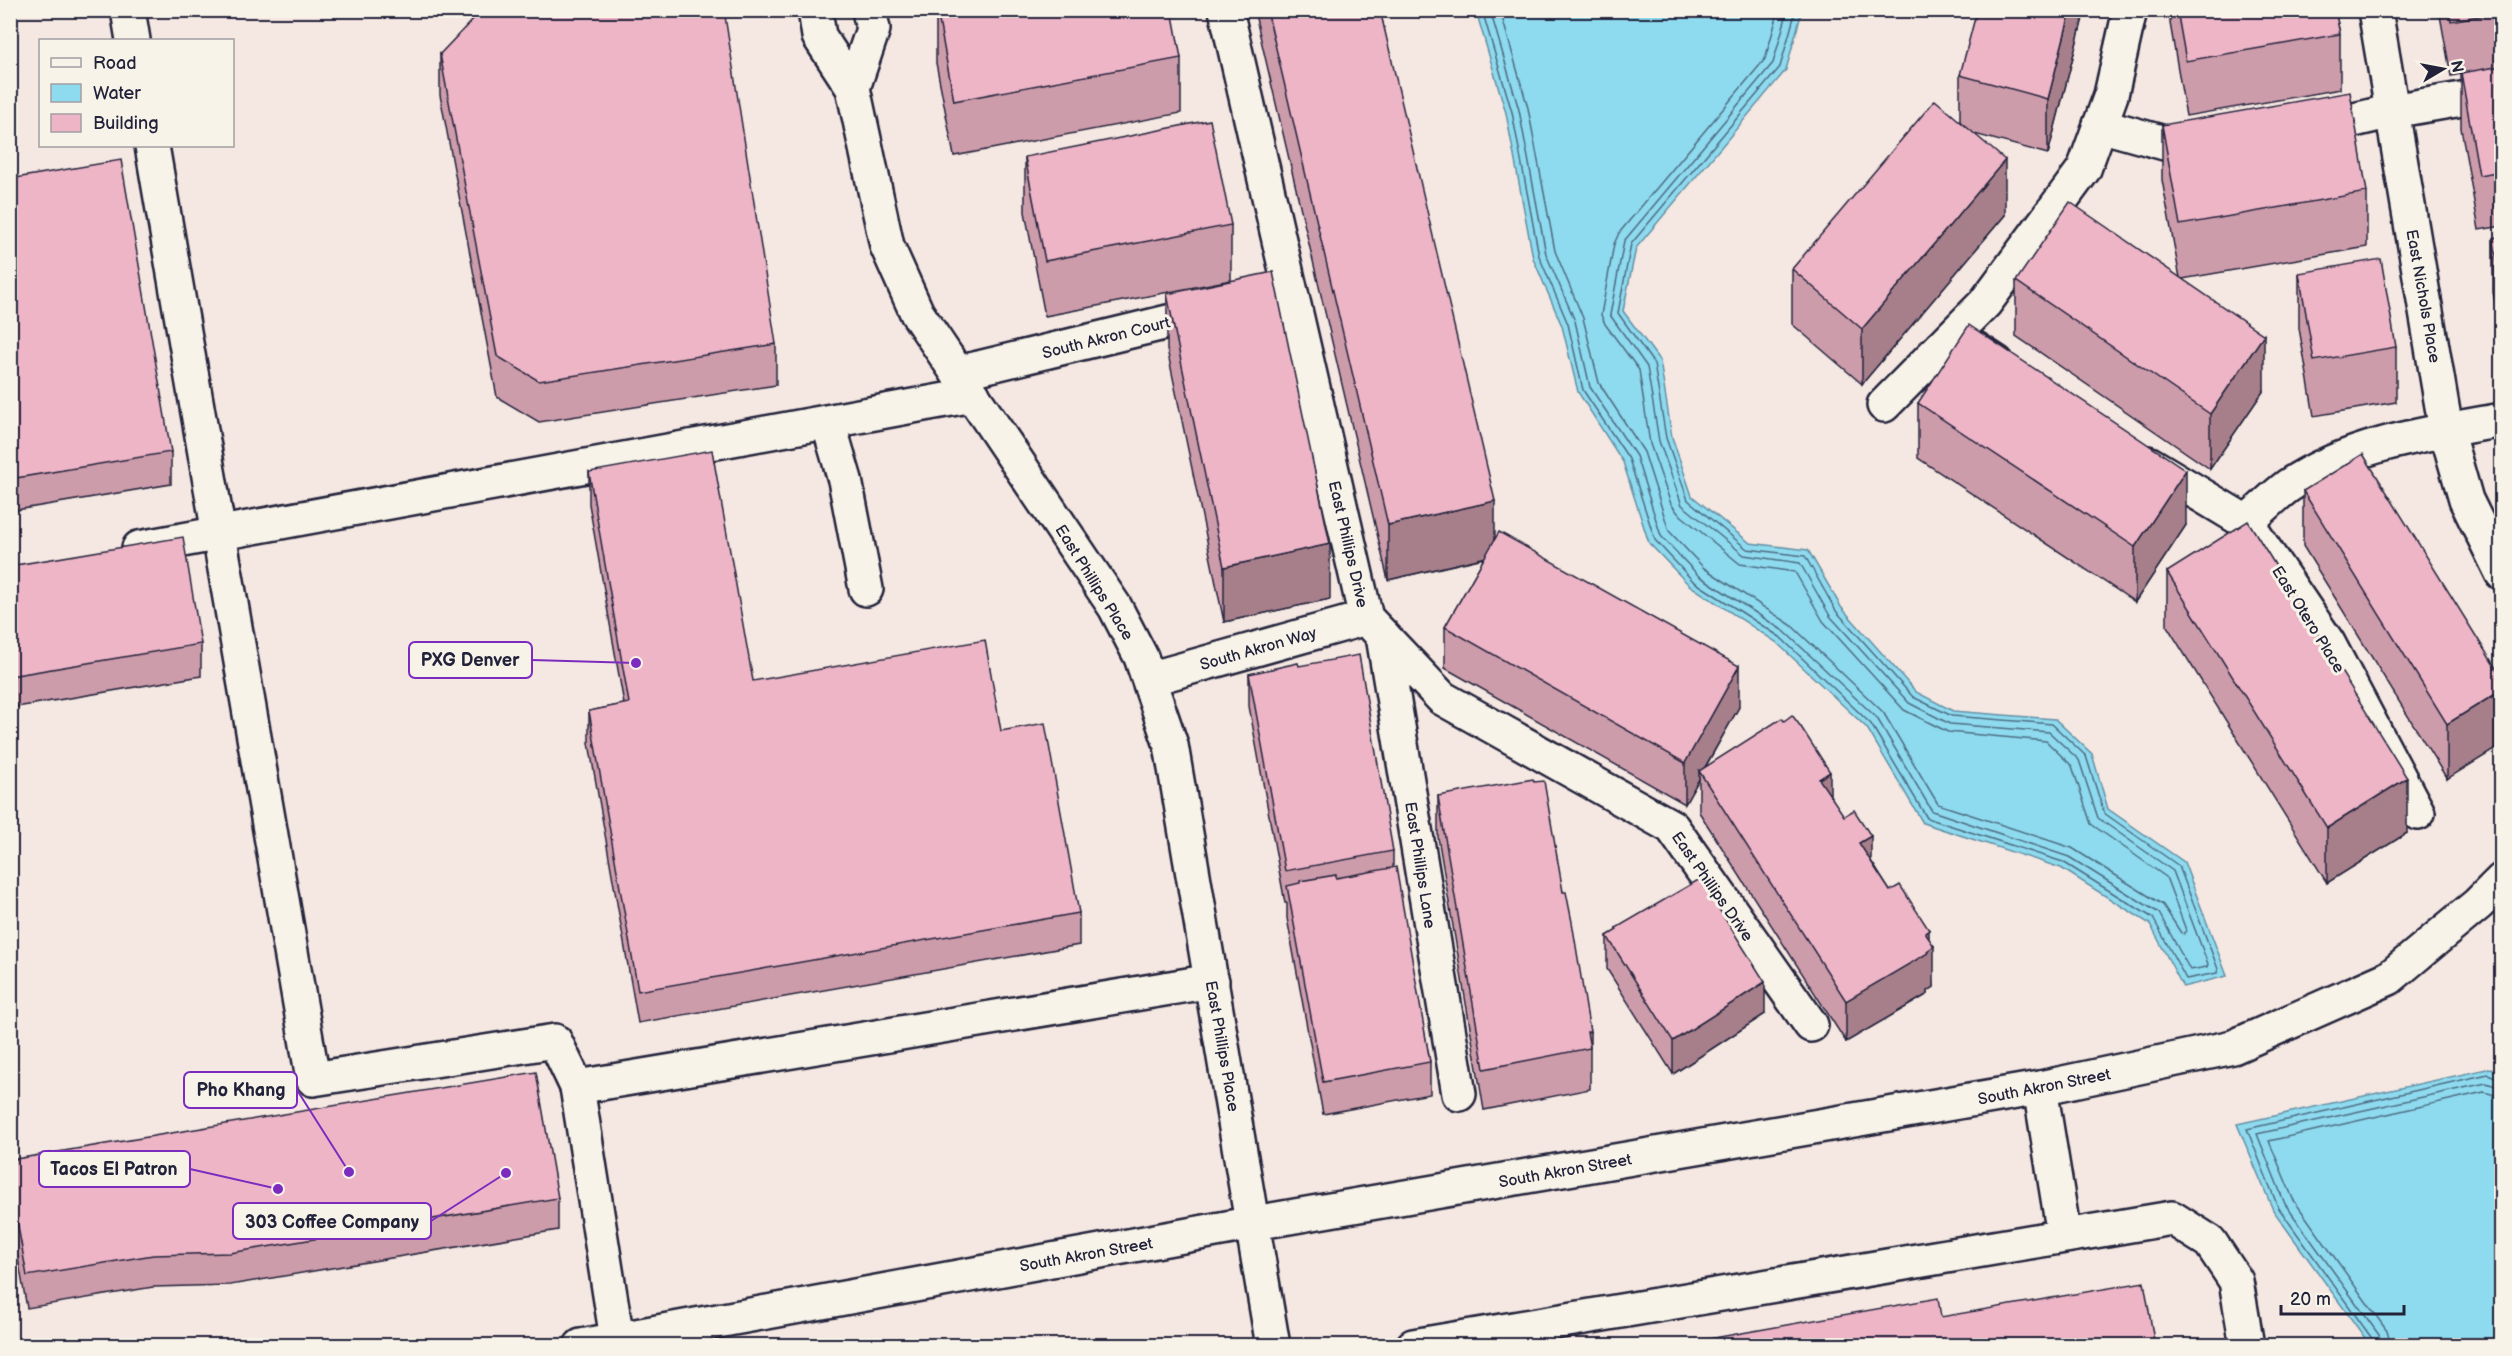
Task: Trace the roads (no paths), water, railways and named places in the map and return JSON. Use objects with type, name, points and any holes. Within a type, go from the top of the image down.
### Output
[{"type":"street","points":[[128,10],[133,39]]},
{"type":"street","name":"East Phillips Place","points":[[815,10],[819,36],[853,88],[887,246],[917,313],[1115,607],[1141,657],[1149,679],[1171,745],[1254,1223],[1273,1346]]},
{"type":"street","points":[[853,88],[873,29],[869,10]]},
{"type":"street","name":"East Phillips Drive","points":[[1226,10],[1279,295],[1375,627],[1442,698],[1672,826],[1810,1025]]},
{"type":"street","points":[[1884,405],[1985,303],[2084,169],[2110,95],[2130,10]]},
{"type":"street","name":"East Nichols Place","points":[[2375,10],[2446,430],[2466,500],[2502,573]]},
{"type":"street","points":[[2284,136],[2392,111],[2502,92]]},
{"type":"street","points":[[2100,125],[2186,148],[2230,144]]},
{"type":"street","points":[[152,147],[313,1078],[555,1041],[577,1087],[617,1339]]},
{"type":"street","name":"South Akron Court","points":[[115,552],[828,422],[1233,306]]},
{"type":"street","points":[[1954,335],[2023,380]]},
{"type":"street","points":[[2246,522],[2288,486],[2341,458],[2446,430],[2502,420]]},
{"type":"street","points":[[828,422],[845,480],[866,589]]},
{"type":"street","name":"East Otero Place","points":[[2121,445],[2246,522],[2328,643],[2418,813]]},
{"type":"street","name":"South Akron Way","points":[[1149,679],[1375,627]]},
{"type":"street","name":"East Phillips Lane","points":[[1375,627],[1458,1094]]},
{"type":"street","name":"South Akron Street","points":[[581,1346],[1254,1223],[2040,1088],[2233,1047],[2389,978],[2478,904],[2502,880]]},
{"type":"street","points":[[577,1087],[1212,981]]},
{"type":"street","points":[[2040,1088],[2064,1235]]},
{"type":"street","points":[[1413,1346],[2172,1218],[2210,1242],[2236,1281],[2247,1346]]},
{"type":"water","points":[[1476,11],[1802,11],[1786,70],[1636,248],[1623,311],[1660,361],[1672,437],[1692,496],[1750,543],[1808,550],[1841,607],[1916,692],[1953,711],[2055,719],[2092,754],[2108,809],[2184,862],[2227,976],[2183,987],[2150,924],[2061,868],[1923,823],[1867,728],[1776,642],[1689,585],[1649,543],[1623,462],[1578,392],[1562,326],[1533,258],[1506,113]]},
{"type":"water","points":[[2491,1068],[2502,1076],[2501,1345],[2370,1345],[2273,1210],[2237,1124]]},
{"type":"place","name":"PXG Denver","points":[[636,663]]},
{"type":"place","name":"Pho Khang","points":[[349,1172]]},
{"type":"place","name":"303 Coffee Company","points":[[506,1173]]},
{"type":"place","name":"Tacos El Patron","points":[[278,1189]]}]
